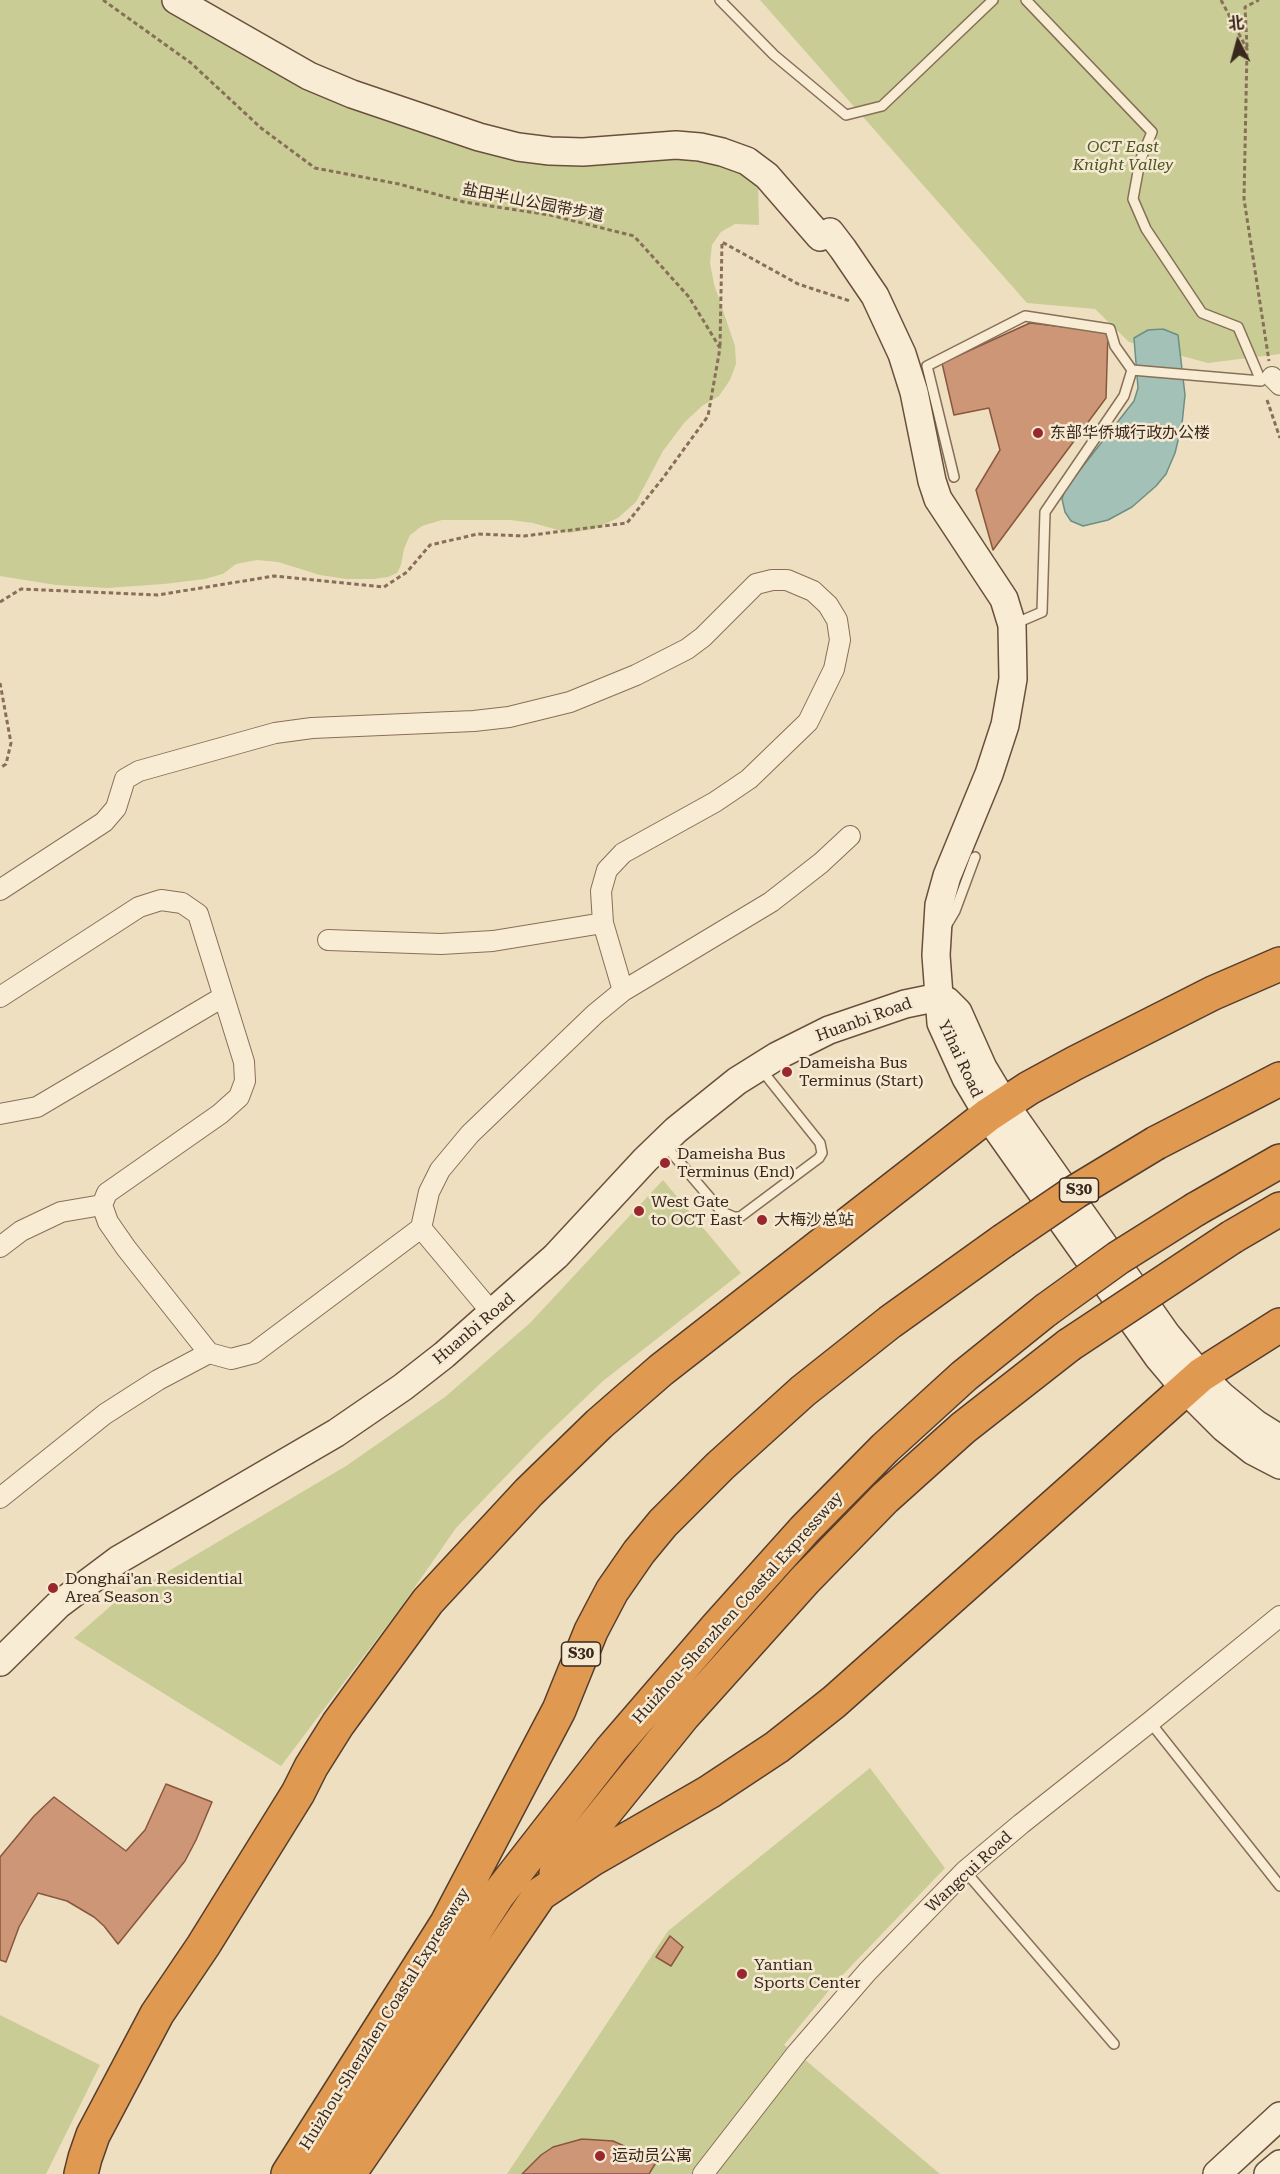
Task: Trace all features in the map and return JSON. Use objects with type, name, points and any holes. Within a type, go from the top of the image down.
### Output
[{"type":"highway","points":[[81,2174],[93,2135],[157,2014],[298,1793],[338,1724],[428,1601],[529,1492],[631,1395],[996,1109],[1042,1080],[1086,1057],[1214,993],[1280,964]]},
{"type":"highway","name":"Huizhou-Shenzhen Coastal Expressway","points":[[288,2174],[447,1923],[559,1710],[591,1631],[612,1591],[663,1523],[720,1466],[803,1391],[890,1322],[1075,1192],[1156,1143],[1280,1079]]},
{"type":"highway","name":"Huizhou-Shenzhen Coastal Expressway","points":[[318,2174],[498,1895],[611,1750],[717,1627],[820,1513],[885,1448],[964,1376],[1046,1310],[1118,1258],[1280,1161]]},
{"type":"highway","points":[[349,2174],[540,1894],[586,1833],[683,1716],[813,1572],[885,1498],[999,1398],[1069,1345],[1232,1237],[1280,1209]]},
{"type":"highway","points":[[540,1894],[591,1860],[743,1771],[805,1726],[1193,1382],[1280,1324]]},
{"type":"street","points":[[176,0],[309,76],[352,94],[479,137],[518,147],[550,151],[583,152],[676,145],[722,152],[747,161],[767,177],[820,237],[830,232],[860,272],[883,311],[900,348],[911,381],[938,500],[1004,599],[1012,626],[1013,679],[1005,725],[989,774],[947,876],[939,905],[936,936],[939,997]]},
{"type":"street","points":[[0,890],[104,822],[116,808],[125,779],[139,771],[275,733],[312,728],[474,721],[542,710],[570,702],[636,675],[687,648],[703,637],[756,584],[772,580],[786,580],[813,591],[828,605],[837,620],[840,640],[834,669],[808,722],[749,779],[715,802],[623,853],[607,870],[600,891],[603,923],[623,991]]},
{"type":"street","points":[[0,997],[139,907],[161,900],[182,903],[198,914],[244,1062],[245,1081],[238,1097],[220,1114],[107,1193],[102,1205],[108,1222],[126,1248],[209,1353],[231,1359],[254,1353],[421,1228],[429,1192],[440,1170],[470,1134],[623,991],[771,902],[821,863],[850,836]]},
{"type":"street","points":[[328,940],[441,944],[492,941],[603,923]]},
{"type":"street","points":[[0,1114],[37,1107],[223,997]]},
{"type":"street","name":"Huanbi Road","points":[[0,1662],[58,1605],[110,1565],[336,1433],[403,1387],[493,1314],[556,1256],[663,1142],[716,1096],[759,1067],[846,1023],[905,1004],[939,997]]},
{"type":"street","name":"Yihai Road","points":[[939,997],[947,1000],[958,1012],[983,1068],[996,1109],[1158,1357],[1280,1439]]},
{"type":"street","points":[[0,1247],[21,1231],[60,1212],[102,1205]]},
{"type":"street","points":[[421,1228],[493,1314]]},
{"type":"street","points":[[1,1495],[105,1414],[158,1380],[209,1353]]},
{"type":"street","name":"Yihai Road","points":[[1193,1382],[1239,1441],[1280,1465]]},
{"type":"street","name":"Wangcui Road","points":[[703,2174],[804,2045],[868,1971],[965,1871],[1280,1616]]},
{"type":"street","points":[[1217,2174],[1280,2116]]},
{"type":"street","points":[[1268,2174],[1280,2164]]},
{"type":"lane","points":[[720,0],[774,55],[846,115],[882,106],[993,0]]},
{"type":"lane","points":[[1026,0],[1152,132],[1140,161],[1133,199],[1146,229],[1202,313],[1238,327],[1271,381]]},
{"type":"lane","points":[[954,477],[927,366],[1025,316],[1110,329],[1115,346],[1132,370],[1271,381]]},
{"type":"lane","points":[[1012,626],[1042,612],[1045,512],[1124,396],[1132,370]]},
{"type":"lane","points":[[936,936],[951,920],[975,857]]},
{"type":"lane","points":[[663,1142],[722,1212],[734,1217],[740,1217],[819,1158],[822,1153],[820,1143],[759,1067]]},
{"type":"lane","points":[[1150,1722],[1280,1886]]},
{"type":"lane","points":[[965,1871],[1114,2044]]},
{"type":"path","name":"盐田半山公园带步道","points":[[104,0],[191,63],[261,128],[315,168],[399,184],[464,202],[550,215],[634,236],[689,297],[720,348]]},
{"type":"path","points":[[1221,0],[1247,49]]},
{"type":"path","points":[[1259,0],[1245,7],[1247,49],[1244,199],[1280,438]]},
{"type":"path","points":[[0,602],[21,590],[158,595],[274,576],[384,587],[407,572],[430,545],[478,534],[524,536],[627,523],[708,416],[720,348],[722,242],[798,284],[883,311]]},
{"type":"path","points":[[0,683],[11,742],[6,764],[0,768]]},
{"type":"green space","points":[[0,0],[162,0],[292,78],[500,152],[685,157],[725,165],[758,181],[759,225],[735,224],[721,232],[712,245],[710,263],[714,284],[735,346],[736,364],[730,380],[719,396],[702,406],[684,423],[663,451],[636,502],[618,518],[594,529],[569,533],[533,523],[510,520],[442,520],[422,526],[410,535],[397,573],[374,579],[346,579],[320,575],[278,562],[257,560],[236,564],[223,574],[205,579],[107,588],[56,585],[0,576]]},
{"type":"green space","name":"OCT East Knight Valley","points":[[760,0],[1280,0],[1280,354],[1208,363],[1129,342],[1095,309],[1027,303]]},
{"type":"green space","points":[[663,1180],[741,1273],[603,1381],[540,1441],[456,1528],[401,1607],[281,1766],[74,1638],[113,1604],[346,1466],[445,1397],[530,1323]]},
{"type":"green space","name":"Yantian Sports Center","points":[[870,1768],[945,1868],[836,1982],[784,2045],[797,2053],[940,2174],[507,2174],[668,1931]]},
{"type":"green space","points":[[0,2015],[100,2065],[46,2174],[0,2174]]},
{"type":"water","points":[[1163,329],[1178,335],[1185,395],[1182,424],[1175,453],[1166,474],[1132,507],[1108,520],[1083,526],[1071,521],[1065,512],[1062,499],[1065,489],[1134,401],[1138,388],[1134,338],[1148,330]]},
{"type":"building","name":"东部华侨城行政办公楼","points":[[1030,323],[1108,332],[1106,398],[993,550],[976,490],[1000,450],[989,408],[954,415],[942,363]]},
{"type":"building","points":[[166,1784],[212,1802],[185,1861],[118,1944],[94,1917],[67,1901],[38,1893],[19,1927],[6,1962],[0,1960],[0,1857],[34,1816],[54,1797],[126,1851],[145,1830]]},
{"type":"building","points":[[670,1936],[683,1947],[671,1966],[656,1957]]},
{"type":"building","name":"运动员公寓","points":[[582,2139],[613,2141],[642,2154],[648,2146],[660,2156],[649,2174],[522,2174],[541,2155],[553,2147]]},
{"type":"place","name":"东部华侨城行政办公楼","points":[[1038,433]]},
{"type":"place","name":"Dameisha Bus Terminus (Start)","points":[[787,1072]]},
{"type":"place","name":"Dameisha Bus Terminus (End)","points":[[665,1163]]},
{"type":"place","name":"West Gate to OCT East","points":[[639,1211]]},
{"type":"place","name":"大梅沙总站","points":[[762,1220]]},
{"type":"place","name":"Donghai'an Residential Area Season 3","points":[[53,1588]]},
{"type":"place","name":"Yantian Sports Center","points":[[742,1974]]},
{"type":"place","name":"运动员公寓","points":[[600,2156]]}]
